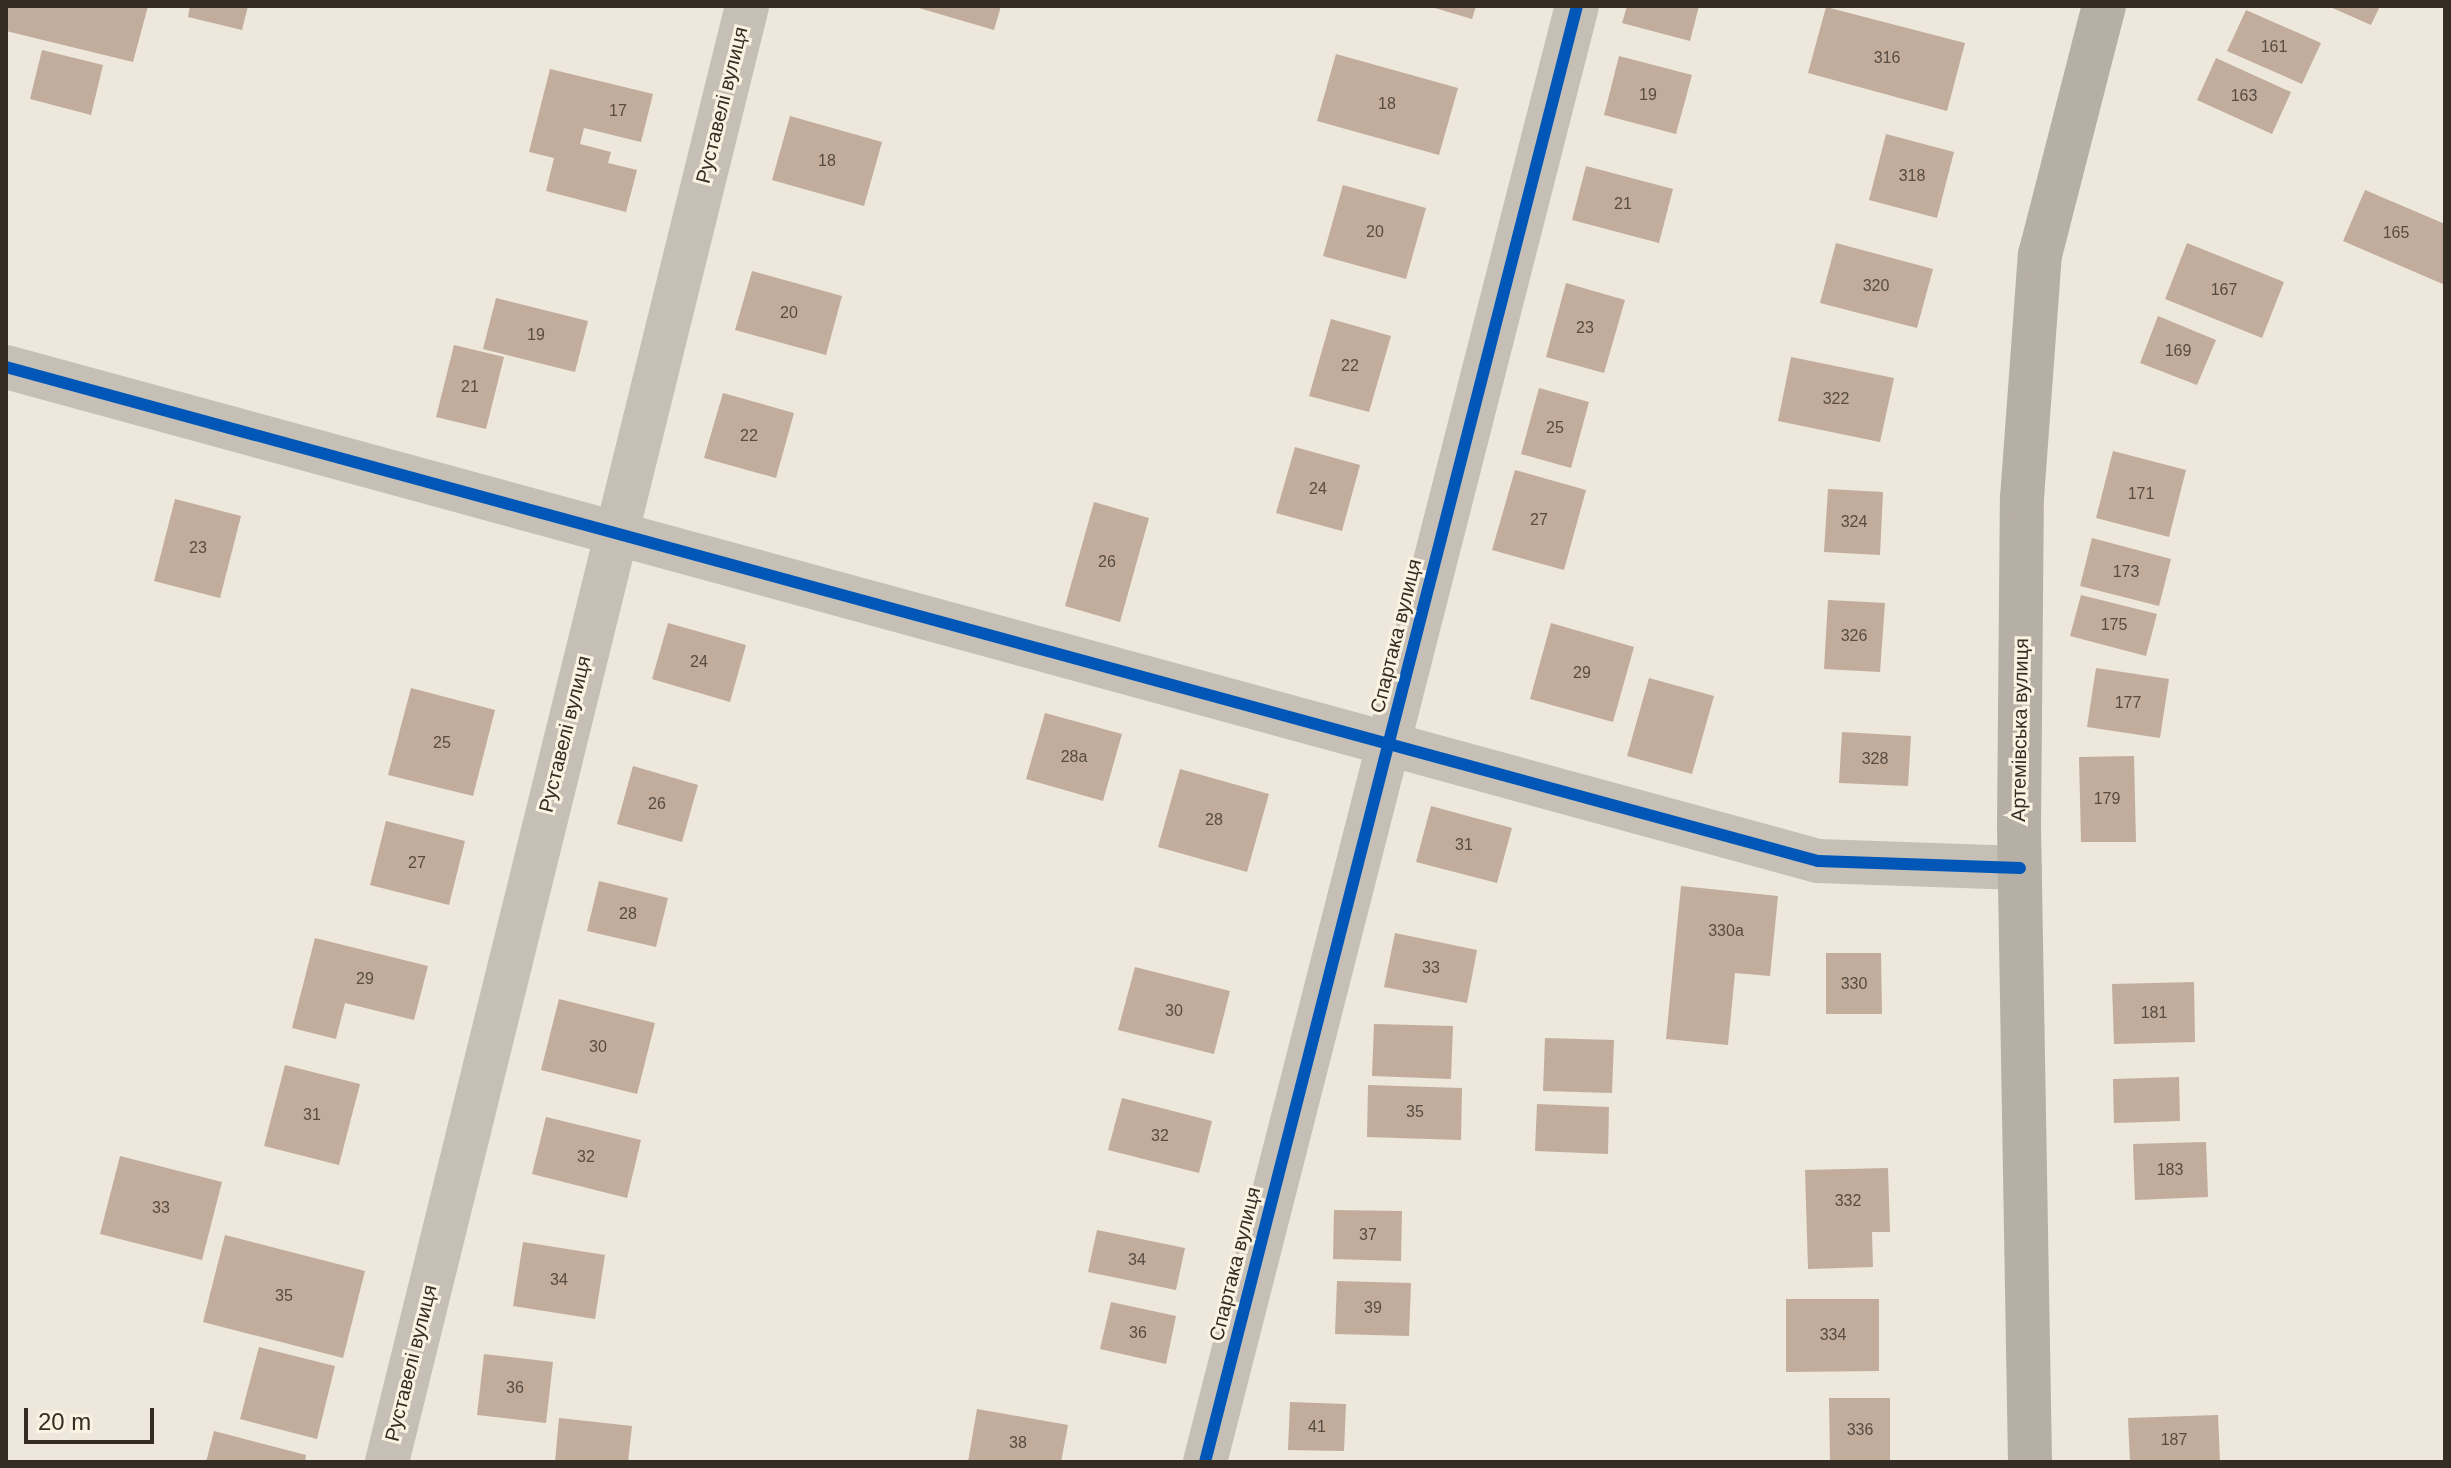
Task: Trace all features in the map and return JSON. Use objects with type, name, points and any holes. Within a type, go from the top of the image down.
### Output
[{"type":"main road","name":"Артемівська вулиця","points":[[2030,1462],[2020,868],[2022,498],[2040,255],[2104,6]]},
{"type":"street","name":"Руставелі вулиця","points":[[387,1462],[747,6]]},
{"type":"street","name":"Спартака вулиця","points":[[1205,1462],[1577,6]]},
{"type":"street","points":[[6,367],[1389,740],[1818,861],[2020,868]]},
{"type":"building","points":[[6,6],[148,6],[133,62],[6,31]]},
{"type":"building","points":[[190,6],[248,6],[242,30],[188,17]]},
{"type":"building","points":[[912,6],[1001,6],[994,30]]},
{"type":"building","points":[[1428,6],[1476,6],[1472,19]]},
{"type":"building","points":[[1627,6],[1699,6],[1690,41],[1622,23]]},
{"type":"building","points":[[2328,6],[2380,6],[2371,25]]},
{"type":"building","points":[[1826,7],[1965,43],[1947,111],[1808,73]]},
{"type":"building","points":[[2246,10],[2321,43],[2302,84],[2227,51]]},
{"type":"building","points":[[42,50],[103,65],[91,115],[30,99]]},
{"type":"building","points":[[1336,54],[1458,88],[1439,155],[1317,121]]},
{"type":"building","points":[[1619,56],[1692,75],[1676,134],[1604,115]]},
{"type":"building","points":[[2216,58],[2291,92],[2272,134],[2197,100]]},
{"type":"building","points":[[550,69],[653,94],[641,142],[584,128],[580,144],[611,152],[608,163],[637,170],[626,212],[546,191],[554,158],[529,152]]},
{"type":"building","points":[[790,116],[882,142],[864,206],[772,180]]},
{"type":"building","points":[[1886,134],[1954,152],[1937,218],[1869,200]]},
{"type":"building","points":[[1586,166],[1673,189],[1659,243],[1572,220]]},
{"type":"building","points":[[1343,185],[1426,208],[1406,279],[1323,256]]},
{"type":"building","points":[[2365,190],[2445,224],[2445,285],[2343,241]]},
{"type":"building","points":[[1836,243],[1933,269],[1917,328],[1820,303]]},
{"type":"building","points":[[2187,243],[2284,282],[2262,338],[2165,299]]},
{"type":"building","points":[[752,271],[842,296],[826,355],[735,330]]},
{"type":"building","points":[[1566,283],[1625,300],[1604,373],[1546,357]]},
{"type":"building","points":[[496,298],[588,321],[575,372],[483,349]]},
{"type":"building","points":[[2158,316],[2216,340],[2197,385],[2140,363]]},
{"type":"building","points":[[1331,319],[1391,336],[1369,412],[1309,396]]},
{"type":"building","points":[[454,345],[504,357],[486,429],[436,417]]},
{"type":"building","points":[[1791,357],[1894,378],[1880,442],[1778,421]]},
{"type":"building","points":[[1539,388],[1589,402],[1571,468],[1521,454]]},
{"type":"building","points":[[723,393],[794,413],[776,478],[704,458]]},
{"type":"building","points":[[1295,447],[1360,465],[1342,531],[1276,513]]},
{"type":"building","points":[[2113,451],[2186,470],[2169,537],[2096,518]]},
{"type":"building","points":[[1515,470],[1586,490],[1564,570],[1492,550]]},
{"type":"building","points":[[1828,489],[1883,492],[1880,555],[1824,552]]},
{"type":"building","points":[[175,499],[241,516],[220,598],[154,581]]},
{"type":"building","points":[[1094,502],[1149,518],[1120,622],[1065,606]]},
{"type":"building","points":[[2092,538],[2171,559],[2159,606],[2080,586]]},
{"type":"building","points":[[2081,595],[2157,614],[2146,656],[2070,636]]},
{"type":"building","points":[[1828,600],[1885,603],[1880,672],[1824,669]]},
{"type":"building","points":[[668,623],[746,645],[730,702],[652,679]]},
{"type":"building","points":[[1551,623],[1634,647],[1613,722],[1530,699]]},
{"type":"building","points":[[2096,668],[2169,679],[2160,738],[2087,727]]},
{"type":"building","points":[[1649,678],[1714,696],[1692,774],[1627,756]]},
{"type":"building","points":[[411,688],[495,710],[473,796],[388,775]]},
{"type":"building","points":[[1045,713],[1122,734],[1103,801],[1026,779]]},
{"type":"building","points":[[1842,732],[1911,736],[1908,786],[1839,783]]},
{"type":"building","points":[[2134,756],[2136,842],[2081,842],[2079,757]]},
{"type":"building","points":[[633,766],[698,785],[682,842],[617,824]]},
{"type":"building","points":[[1180,769],[1269,794],[1247,872],[1158,847]]},
{"type":"building","points":[[1431,806],[1512,828],[1497,883],[1416,862]]},
{"type":"building","points":[[386,821],[465,841],[449,905],[370,885]]},
{"type":"building","points":[[599,881],[668,898],[656,947],[587,931]]},
{"type":"building","points":[[1681,886],[1778,896],[1770,976],[1735,973],[1728,1045],[1666,1039]]},
{"type":"building","points":[[1395,933],[1477,950],[1467,1003],[1384,987]]},
{"type":"building","points":[[315,938],[428,966],[414,1020],[345,1003],[336,1039],[292,1028]]},
{"type":"building","points":[[1826,953],[1881,953],[1882,1014],[1826,1014]]},
{"type":"building","points":[[1135,967],[1230,991],[1214,1054],[1118,1030]]},
{"type":"building","points":[[2194,982],[2195,1042],[2114,1044],[2112,984]]},
{"type":"building","points":[[559,999],[655,1023],[637,1094],[541,1070]]},
{"type":"building","points":[[1374,1024],[1453,1026],[1451,1079],[1372,1076]]},
{"type":"building","points":[[1545,1038],[1614,1040],[1612,1093],[1543,1091]]},
{"type":"building","points":[[285,1065],[360,1084],[339,1165],[264,1146]]},
{"type":"building","points":[[2179,1077],[2180,1121],[2114,1123],[2113,1079]]},
{"type":"building","points":[[1368,1085],[1462,1088],[1461,1140],[1367,1137]]},
{"type":"building","points":[[1122,1098],[1212,1121],[1199,1173],[1108,1150]]},
{"type":"building","points":[[1537,1104],[1609,1107],[1608,1154],[1535,1151]]},
{"type":"building","points":[[546,1117],[641,1140],[627,1198],[532,1174]]},
{"type":"building","points":[[2206,1142],[2208,1197],[2135,1200],[2133,1144]]},
{"type":"building","points":[[120,1156],[222,1182],[202,1260],[100,1234]]},
{"type":"building","points":[[1888,1168],[1890,1232],[1872,1232],[1873,1267],[1808,1269],[1805,1170]]},
{"type":"building","points":[[1334,1210],[1402,1211],[1401,1261],[1333,1259]]},
{"type":"building","points":[[1097,1230],[1185,1248],[1176,1290],[1088,1272]]},
{"type":"building","points":[[225,1235],[365,1271],[343,1358],[203,1322]]},
{"type":"building","points":[[523,1242],[605,1255],[595,1319],[513,1306]]},
{"type":"building","points":[[1337,1281],[1411,1283],[1409,1336],[1335,1334]]},
{"type":"building","points":[[1786,1299],[1879,1299],[1879,1371],[1786,1372]]},
{"type":"building","points":[[1111,1302],[1176,1316],[1166,1364],[1100,1349]]},
{"type":"building","points":[[259,1347],[335,1366],[317,1439],[240,1419]]},
{"type":"building","points":[[484,1354],[553,1362],[546,1423],[477,1415]]},
{"type":"building","points":[[1829,1398],[1890,1398],[1890,1462],[1830,1462]]},
{"type":"building","points":[[1290,1402],[1346,1404],[1344,1451],[1288,1450]]},
{"type":"building","points":[[977,1409],[1068,1425],[1061,1462],[968,1462]]},
{"type":"building","points":[[2218,1415],[2220,1462],[2130,1462],[2128,1418]]},
{"type":"building","points":[[559,1418],[632,1426],[628,1462],[555,1462]]},
{"type":"building","points":[[214,1431],[306,1455],[305,1462],[206,1462]]},
{"type":"cycle path","points":[[1205,1462],[1577,6]]},
{"type":"cycle path","points":[[6,367],[1818,861],[2020,868]]}]
